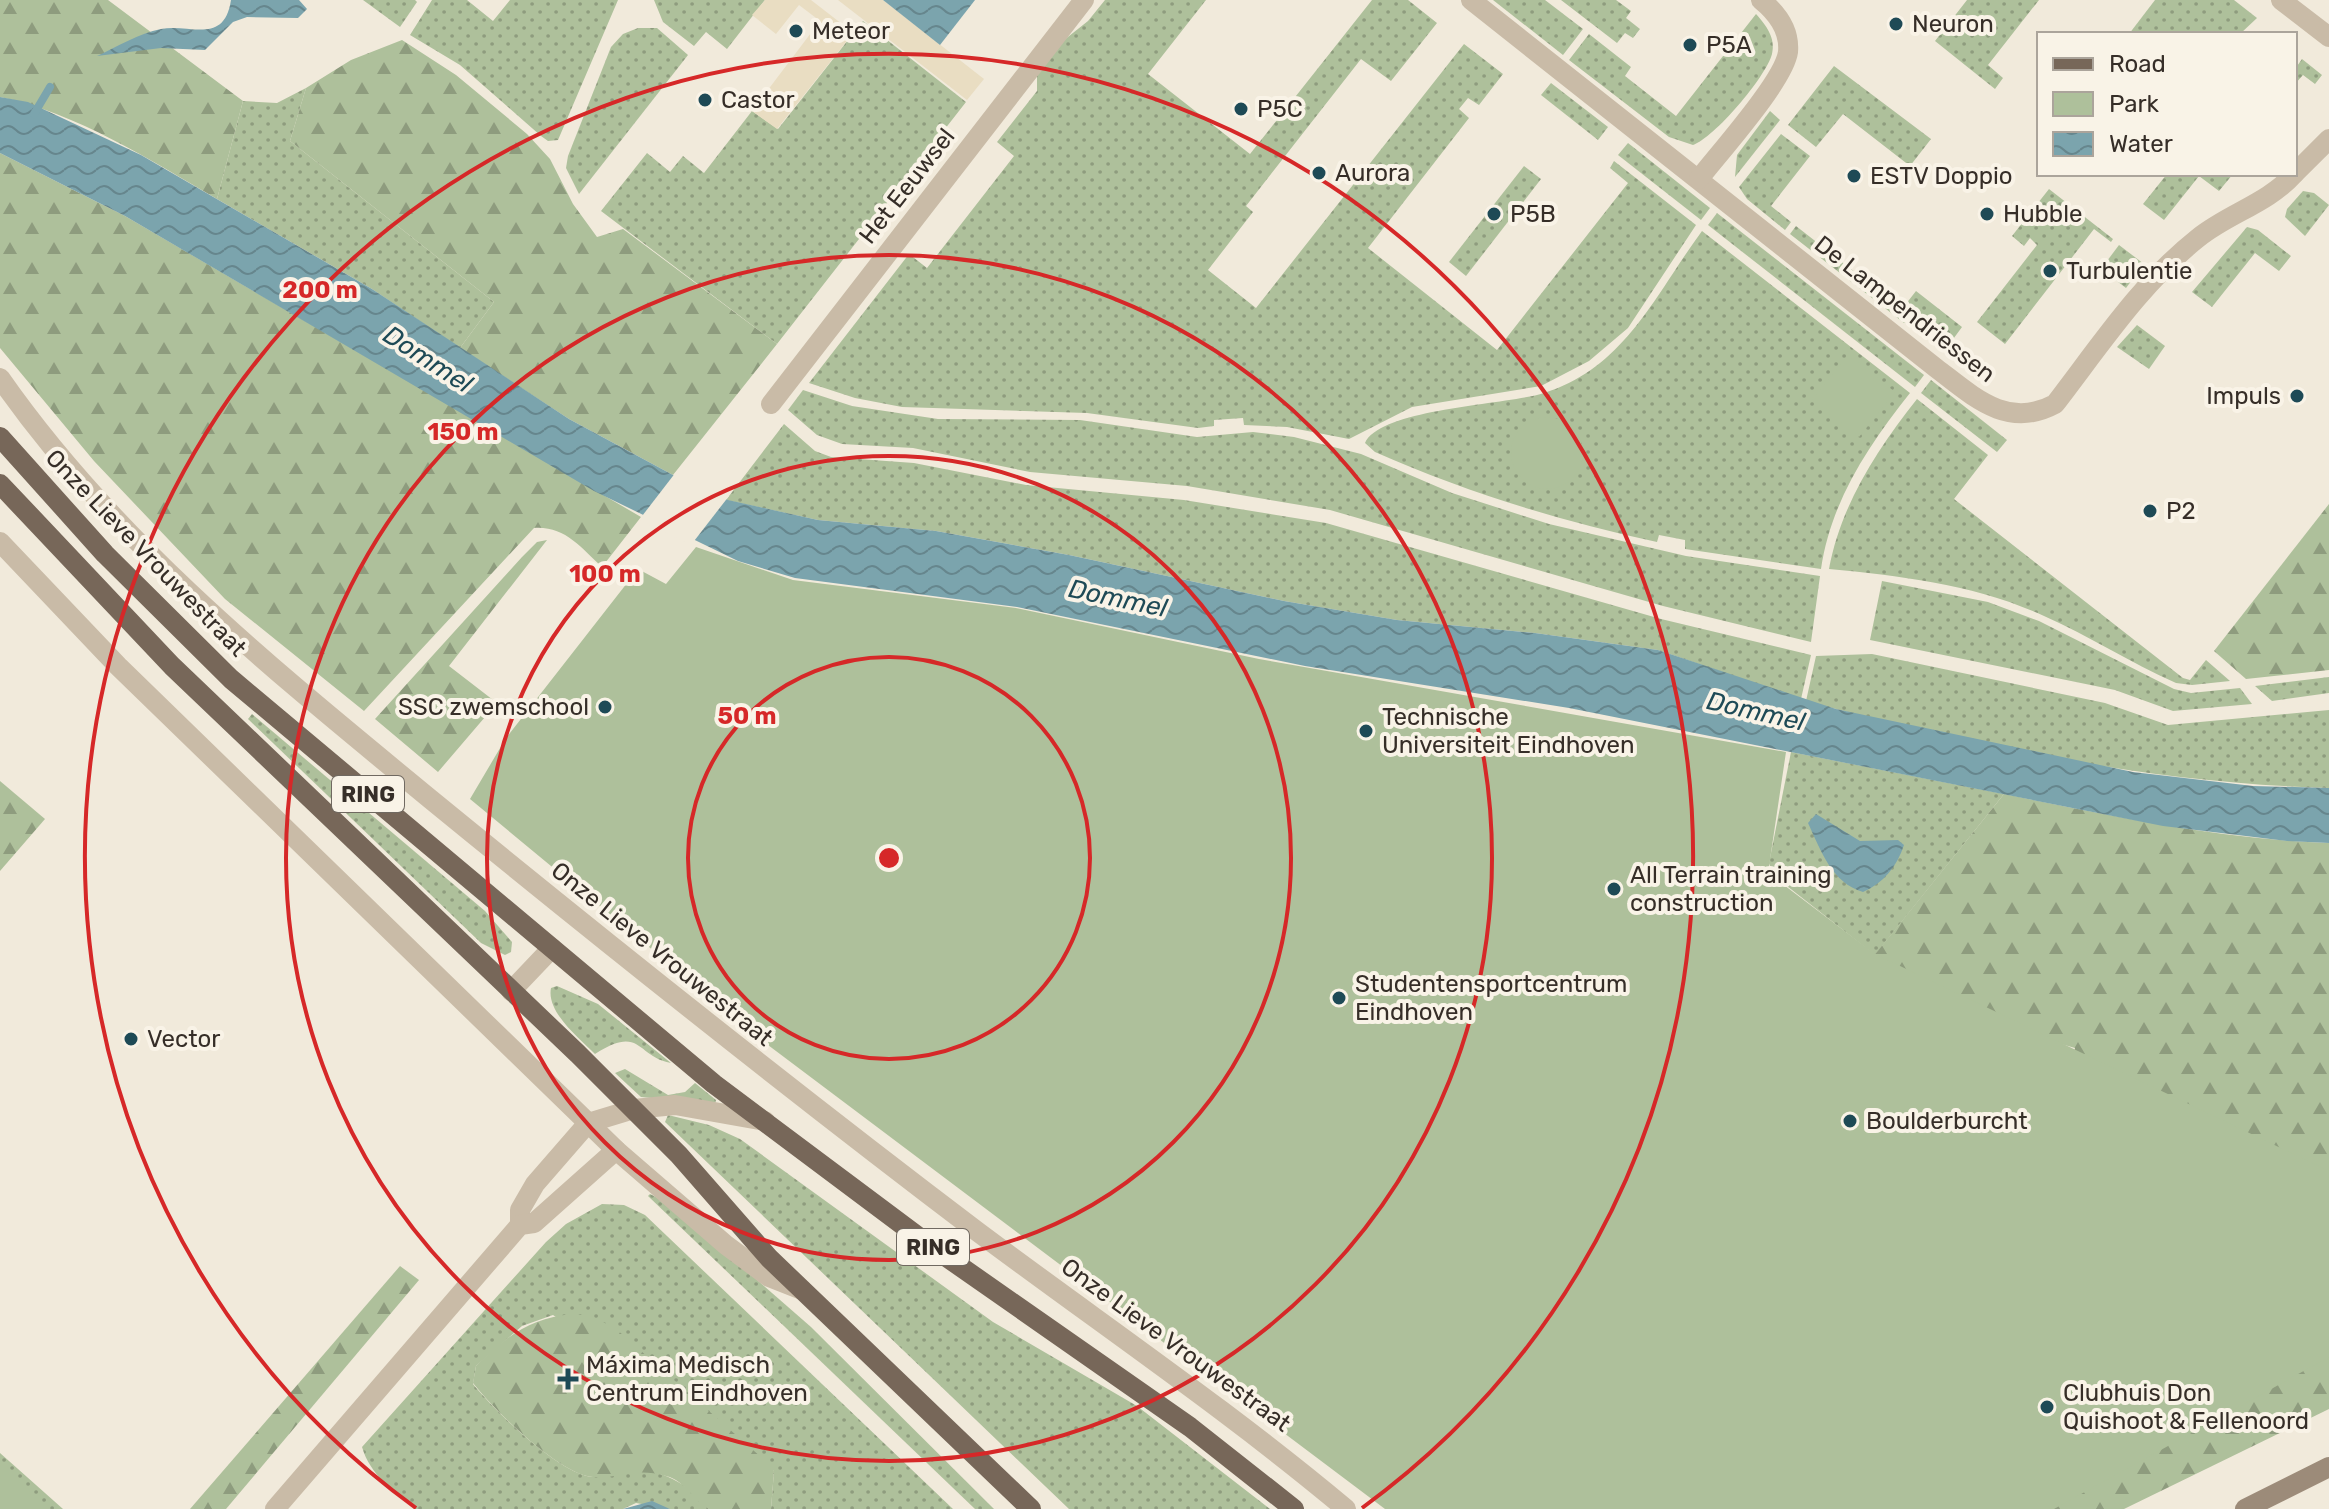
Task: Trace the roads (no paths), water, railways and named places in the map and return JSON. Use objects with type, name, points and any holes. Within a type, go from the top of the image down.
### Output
[{"type":"main road","name":"Onze Lieve Vrouwestraat","points":[[0,437],[105,554],[198,649],[714,1084],[928,1244],[1190,1427],[1294,1509]]},
{"type":"main road","name":"RING","points":[[0,484],[172,666],[634,1109],[769,1258],[1031,1509]]},
{"type":"main road","points":[[2245,1509],[2329,1467]]},
{"type":"street","name":"Het Eeuwsel","points":[[771,404],[1084,0]]},
{"type":"street","name":"De Lampendriessen","points":[[1471,0],[1985,405],[2014,415],[2032,414],[2055,404],[2163,269],[2214,226],[2261,203],[2293,176]]},
{"type":"street","points":[[1699,179],[1784,66],[1788,40],[1784,27],[1761,0]]},
{"type":"street","points":[[2281,0],[2329,37]]},
{"type":"street","name":"De Lampendriessen","points":[[2297,172],[2321,145],[2329,124]]},
{"type":"street","name":"Onze Lieve Vrouwestraat","points":[[0,378],[24,413],[83,481],[192,597],[382,760],[732,1045],[989,1240],[1267,1443],[1346,1509]]},
{"type":"street","points":[[0,542],[118,666],[616,1150],[758,1269],[805,1291]]},
{"type":"street","points":[[511,991],[552,948]]},
{"type":"street","points":[[275,1509],[520,1225],[520,1210],[535,1184],[588,1123],[634,1109],[675,1105],[765,1121]]},
{"type":"street","points":[[520,1225],[534,1223],[616,1150]]},
{"type":"water","points":[[231,0],[299,0],[307,9],[298,18],[247,17],[233,22],[205,50],[161,48],[97,56],[161,29],[213,28],[227,14]]},
{"type":"water","points":[[883,0],[975,0],[940,45]]},
{"type":"water","name":"Dommel","points":[[0,97],[28,102],[141,155],[372,289],[569,419],[673,475],[728,500],[818,520],[936,531],[1069,555],[1284,601],[1397,620],[1535,633],[1658,650],[1836,709],[2133,772],[2253,786],[2329,788],[2329,843],[2163,826],[1569,708],[1305,666],[1017,607],[795,578],[738,561],[594,491],[125,216],[0,153]]},
{"type":"water","points":[[1816,814],[1860,841],[1898,840],[1904,845],[1898,860],[1871,888],[1863,892],[1852,888],[1835,874],[1818,844],[1808,823]]},
{"type":"water","points":[[652,1501],[670,1509],[623,1509]]},
{"type":"waterway","points":[[34,114],[50,87]]},
{"type":"place","name":"Neuron","points":[[1896,24]]},
{"type":"place","name":"Meteor","points":[[796,31]]},
{"type":"place","name":"P5A","points":[[1690,45]]},
{"type":"place","name":"Castor","points":[[705,100]]},
{"type":"place","name":"P5C","points":[[1241,109]]},
{"type":"place","name":"Aurora","points":[[1319,173]]},
{"type":"place","name":"ESTV Doppio","points":[[1854,176]]},
{"type":"place","name":"P5B","points":[[1494,214]]},
{"type":"place","name":"Hubble","points":[[1987,214]]},
{"type":"place","name":"Turbulentie","points":[[2050,271]]},
{"type":"place","name":"Impuls","points":[[2297,396]]},
{"type":"place","name":"P2","points":[[2150,511]]},
{"type":"place","name":"SSC zwemschool","points":[[605,707]]},
{"type":"place","name":"Technische Universiteit Eindhoven","points":[[1366,731]]},
{"type":"place","name":"All Terrain training construction","points":[[1614,889]]},
{"type":"place","name":"Studentensportcentrum Eindhoven","points":[[1339,998]]},
{"type":"place","name":"Vector","points":[[131,1039]]},
{"type":"place","name":"Boulderburcht","points":[[1850,1121]]},
{"type":"place","name":"Máxima Medisch Centrum Eindhoven","points":[[568,1379]]},
{"type":"place","name":"Clubhuis Don Quishoot & Fellenoord","points":[[2047,1407]]}]
